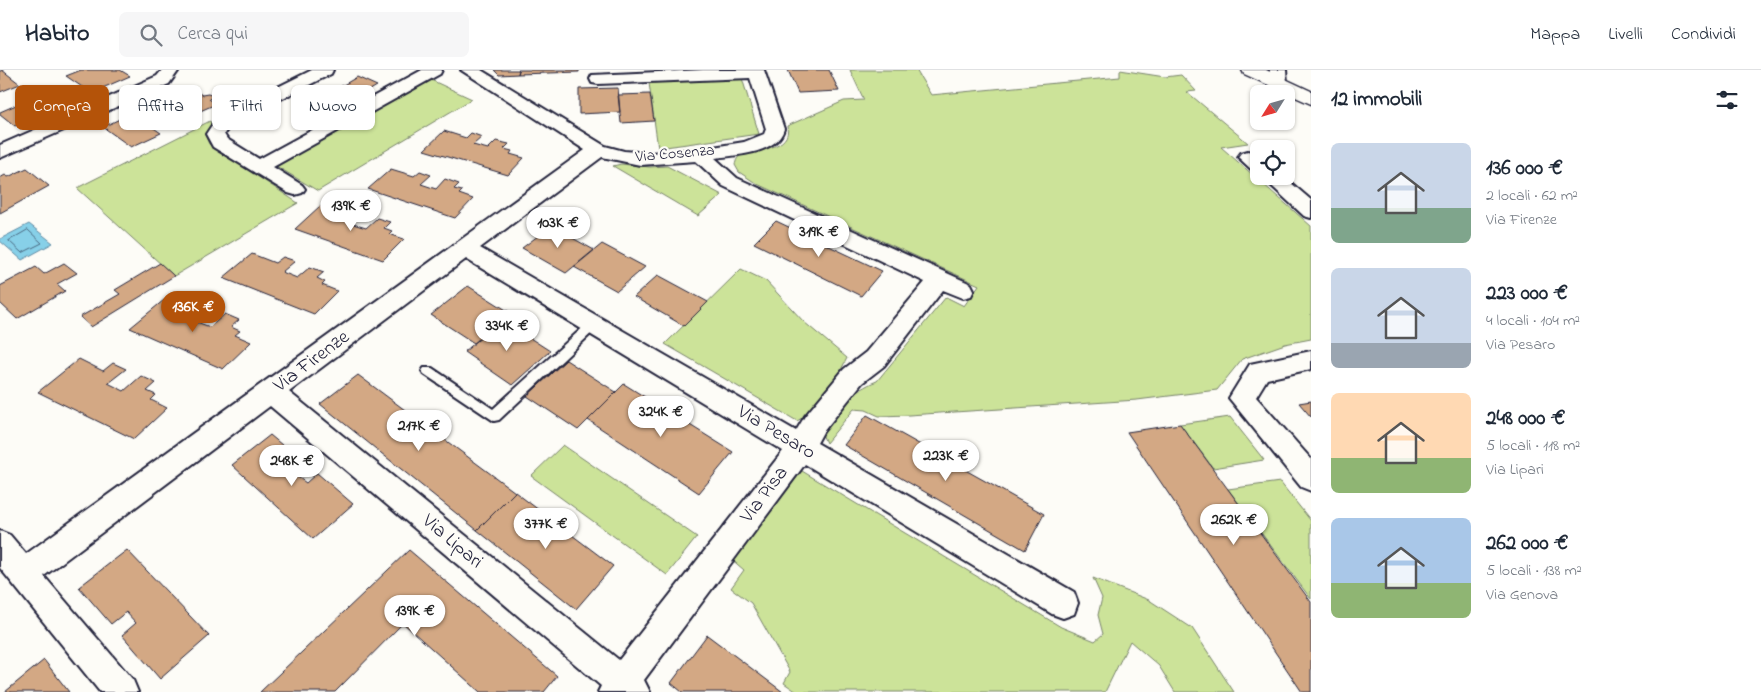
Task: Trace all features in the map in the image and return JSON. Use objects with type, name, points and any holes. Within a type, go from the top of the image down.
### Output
[{"type":"street","points":[[0,152],[163,80],[171,70]]},
{"type":"street","points":[[295,189],[220,143],[214,134],[222,123],[325,70]]},
{"type":"street","points":[[258,167],[434,70]]},
{"type":"street","name":"Via Cosenza","points":[[469,70],[598,150],[620,157],[640,159],[700,154],[757,144],[769,139],[774,134],[775,129],[756,72]]},
{"type":"street","points":[[1251,70],[1278,76],[1311,98]]},
{"type":"street","points":[[598,79],[756,72]]},
{"type":"street","name":"Via Firenze","points":[[25,572],[598,150]]},
{"type":"street","name":"Via Pisa","points":[[623,689],[801,448],[814,424],[853,376],[876,360],[951,285],[730,182],[700,154]]},
{"type":"street","points":[[1281,185],[1311,211]]},
{"type":"street","name":"Via Pesaro","points":[[464,248],[1063,602]]},
{"type":"street","points":[[1311,360],[1259,372],[1242,398],[1311,479]]},
{"type":"street","name":"Via Lipari","points":[[271,392],[623,689]]},
{"type":"street","points":[[0,545],[25,572],[121,692]]},
{"type":"lane","points":[[428,371],[494,416],[593,325]]},
{"type":"green space","points":[[850,70],[916,70],[931,95],[1120,77],[1120,70],[1165,77],[1181,75],[1196,91],[1187,92],[1248,143],[1221,147],[1250,172],[1250,185],[1264,185],[1311,226],[1311,339],[1285,344],[1242,359],[1217,390],[1137,400],[909,415],[879,416],[866,410],[854,409],[826,443],[821,432],[837,409],[860,389],[877,381],[946,297],[964,306],[979,285],[757,184],[739,172],[735,165],[741,155],[779,144],[787,134],[787,126],[844,101],[864,100]]},
{"type":"green space","points":[[742,78],[759,134],[658,148],[649,83]]},
{"type":"green space","points":[[431,80],[472,99],[318,191],[276,166],[341,130],[375,130],[375,111]]},
{"type":"green space","points":[[210,121],[211,125],[205,135],[209,144],[298,203],[174,276],[77,188],[192,130],[202,130],[202,125]]},
{"type":"green space","points":[[621,164],[650,167],[667,166],[722,195],[698,216],[613,166]]},
{"type":"green space","points":[[741,269],[766,281],[804,322],[847,358],[820,402],[806,416],[797,421],[665,344]]},
{"type":"green space","points":[[1230,417],[1264,460],[1213,468],[1180,424]]},
{"type":"green space","points":[[563,445],[697,537],[667,575],[531,476]]},
{"type":"green space","points":[[802,471],[1061,627],[1095,641],[1103,634],[1098,615],[1102,598],[1093,578],[1149,600],[1192,628],[1234,692],[1175,692],[1159,666],[1130,641],[1105,692],[797,692],[784,683],[790,672],[751,603],[731,588],[744,570],[730,558]]},
{"type":"green space","points":[[1280,482],[1311,521],[1311,599],[1228,489]]},
{"type":"water","points":[[29,224],[53,243],[22,260],[0,239]]},
{"type":"building","points":[[2,70],[20,84],[0,92],[0,71]]},
{"type":"building","points":[[81,70],[120,70],[130,76],[109,85],[79,85],[66,76]]},
{"type":"building","points":[[494,70],[519,70],[518,74],[499,75]]},
{"type":"building","points":[[519,70],[579,70],[579,72],[518,74]]},
{"type":"building","points":[[788,70],[829,70],[839,91],[798,93]]},
{"type":"building","points":[[357,77],[375,85],[343,85]]},
{"type":"building","points":[[618,88],[620,112],[579,114],[579,89]]},
{"type":"building","points":[[650,94],[654,121],[621,123],[618,95]]},
{"type":"building","points":[[202,95],[212,96],[209,99],[212,101],[212,106],[202,110]]},
{"type":"building","points":[[15,105],[15,126],[0,114],[0,112]]},
{"type":"building","points":[[119,119],[119,130],[157,130],[161,133],[131,147],[107,130],[109,130],[109,124]]},
{"type":"building","points":[[444,131],[466,138],[471,133],[482,137],[473,145],[488,149],[496,141],[509,144],[504,149],[512,151],[510,154],[524,158],[508,175],[424,150]]},
{"type":"building","points":[[27,168],[49,186],[0,213],[0,178],[5,175],[8,177]]},
{"type":"building","points":[[391,169],[414,176],[420,171],[431,175],[421,184],[436,189],[445,179],[459,184],[454,189],[462,191],[459,194],[473,199],[455,218],[368,189]]},
{"type":"building","points":[[320,206],[344,214],[350,208],[361,212],[350,223],[366,228],[377,218],[390,222],[384,228],[392,231],[389,234],[404,239],[383,260],[295,229]]},
{"type":"building","points":[[776,221],[882,271],[861,296],[754,243]]},
{"type":"building","points":[[551,226],[594,250],[566,273],[522,248]]},
{"type":"building","points":[[602,244],[645,267],[617,291],[574,267]]},
{"type":"building","points":[[252,254],[275,263],[283,257],[295,261],[282,272],[297,278],[310,267],[324,272],[317,278],[325,282],[322,285],[337,291],[314,314],[223,278]]},
{"type":"building","points":[[64,263],[77,273],[57,284],[65,291],[17,319],[0,303],[0,286],[36,267],[44,274]]},
{"type":"building","points":[[160,263],[174,276],[91,327],[80,317],[120,294],[115,290]]},
{"type":"building","points":[[658,275],[708,302],[684,326],[634,297]]},
{"type":"building","points":[[468,286],[511,313],[474,343],[431,315]]},
{"type":"building","points":[[164,300],[189,310],[197,303],[209,308],[194,321],[210,327],[225,314],[239,320],[231,327],[240,331],[235,335],[251,342],[223,369],[130,328]]},
{"type":"building","points":[[502,320],[550,351],[512,385],[464,352]]},
{"type":"building","points":[[79,359],[103,371],[113,363],[126,369],[108,383],[124,391],[141,376],[156,383],[147,391],[156,395],[151,400],[167,408],[134,439],[38,392]]},
{"type":"building","points":[[566,360],[616,392],[578,430],[527,396]]},
{"type":"building","points":[[358,375],[515,492],[477,530],[320,404]]},
{"type":"building","points":[[624,384],[733,452],[699,493],[588,420]]},
{"type":"building","points":[[1311,401],[1311,417],[1299,403]]},
{"type":"building","points":[[867,415],[1044,514],[1025,550],[844,445]]},
{"type":"building","points":[[1180,424],[1311,602],[1311,692],[1302,692],[1127,432]]},
{"type":"building","points":[[270,435],[307,466],[295,475],[306,483],[317,473],[353,504],[313,539],[232,465]]},
{"type":"building","points":[[515,492],[613,566],[576,609],[477,530]]},
{"type":"building","points":[[127,550],[209,636],[160,679],[122,635],[136,623],[126,612],[111,624],[79,587]]},
{"type":"building","points":[[409,550],[557,676],[544,692],[480,692],[403,623],[335,692],[260,692]]},
{"type":"building","points":[[707,635],[783,692],[682,692],[671,683]]},
{"type":"building","points":[[44,660],[69,692],[5,692]]}]
